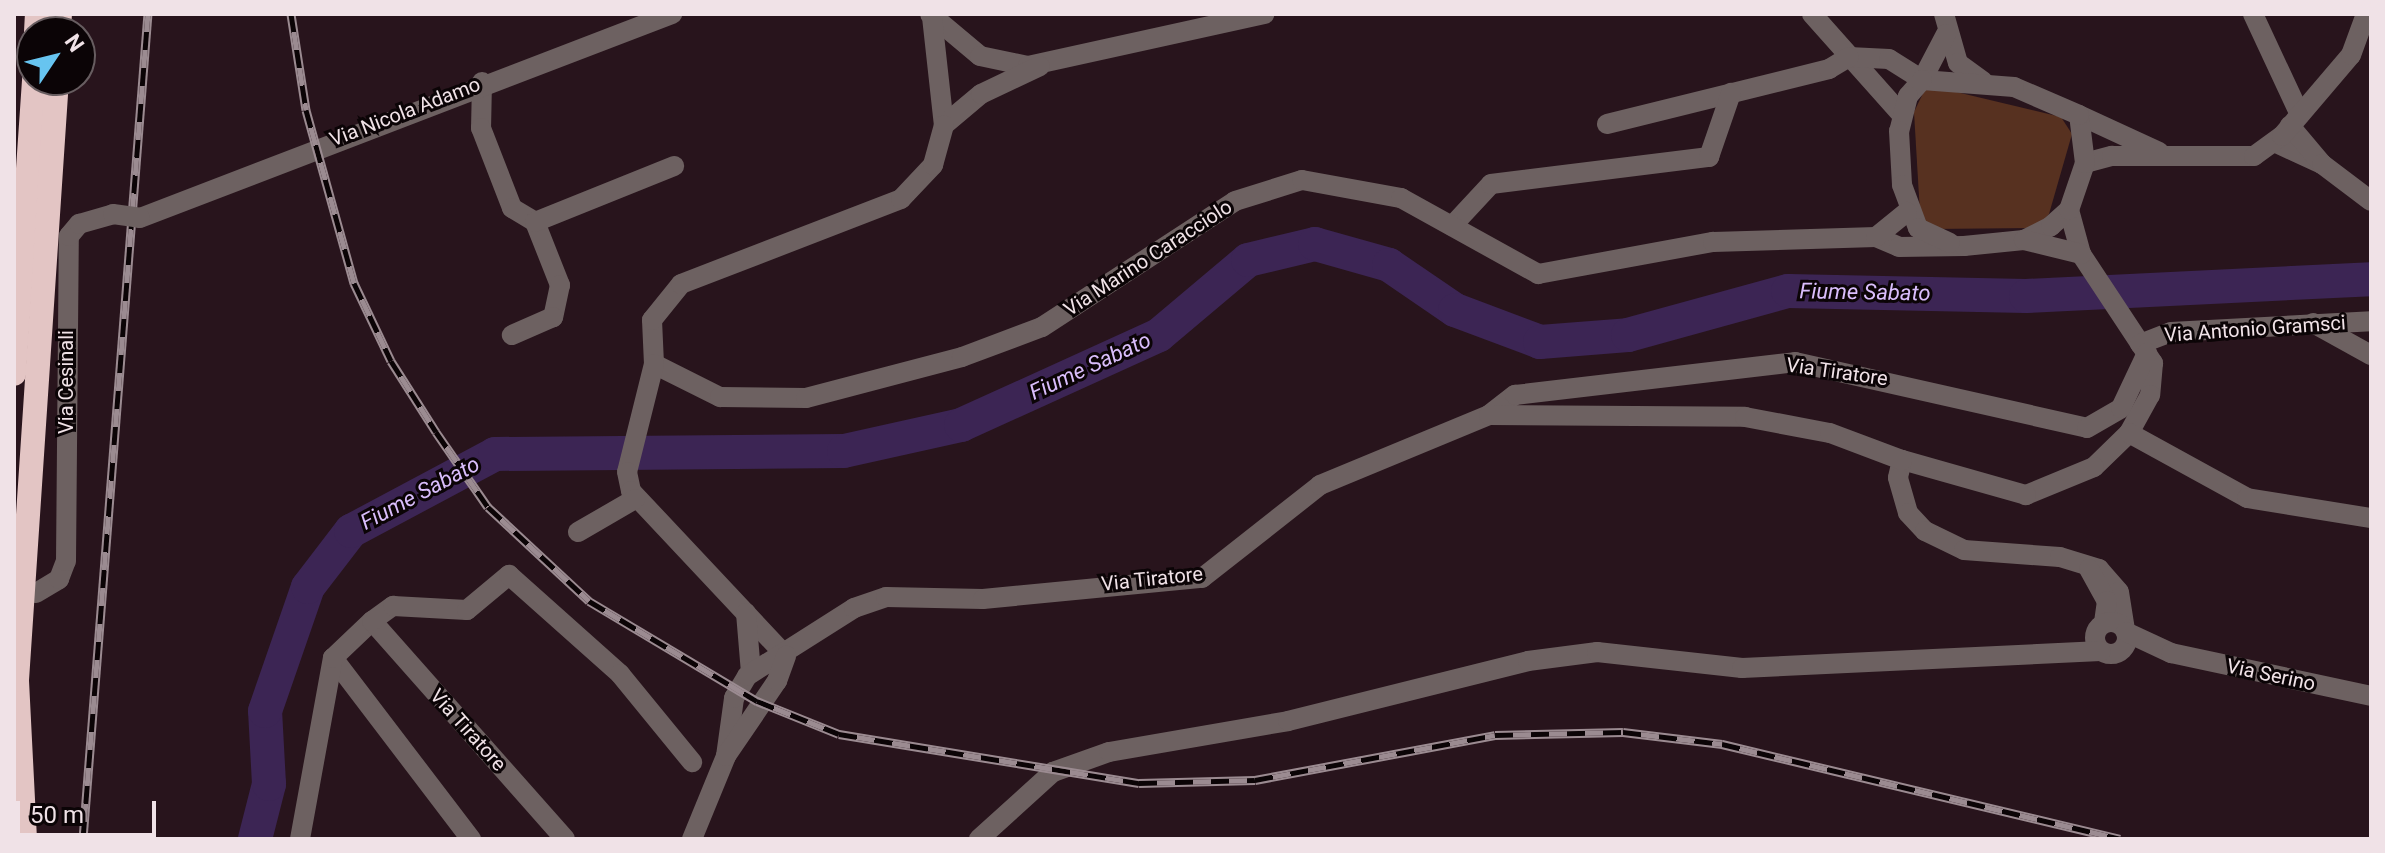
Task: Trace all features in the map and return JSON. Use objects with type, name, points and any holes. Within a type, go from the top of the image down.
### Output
[{"type":"highway","points":[[14,374],[33,96]]},
{"type":"highway","points":[[25,839],[20,792],[21,605],[56,96]]},
{"type":"street","name":"Via Nicola Adamo","points":[[140,218],[482,82],[672,14]]},
{"type":"street","points":[[944,125],[993,90],[1043,65],[1264,14]]},
{"type":"street","points":[[1812,14],[1902,115]]},
{"type":"street","points":[[2253,14],[2295,120],[2322,164]]},
{"type":"street","points":[[2085,163],[2241,160],[2274,142],[2351,55],[2366,14]]},
{"type":"street","points":[[931,15],[951,38],[999,62],[1043,65]]},
{"type":"street","points":[[692,839],[726,756],[777,681],[786,656],[635,499],[627,472],[640,401],[654,364],[652,320],[681,284],[901,199],[933,165],[944,125],[931,15]]},
{"type":"street","points":[[1607,124],[1731,93],[1849,57],[1889,59],[1924,52],[1945,24]]},
{"type":"street","points":[[1945,24],[1922,80],[1902,115],[1907,212],[1931,239],[1950,243],[2024,240],[2081,254]]},
{"type":"street","points":[[1945,24],[1958,63],[1987,83]]},
{"type":"street","points":[[1889,59],[1922,80],[1987,83],[2045,95],[2079,115],[2174,159]]},
{"type":"street","points":[[993,90],[999,62]]},
{"type":"street","points":[[482,82],[476,97],[486,141],[512,208],[535,222],[561,300],[553,317],[512,335]]},
{"type":"street","points":[[1452,226],[1491,184],[1709,157],[1731,93]]},
{"type":"street","points":[[2079,115],[2085,163],[2069,210],[2081,254],[2143,348]]},
{"type":"street","points":[[2274,142],[2322,164],[2371,201]]},
{"type":"street","points":[[535,222],[674,166]]},
{"type":"street","name":"Via Marino Caracciolo","points":[[654,364],[720,397],[806,398],[962,357],[1042,327],[1235,201],[1302,180],[1370,188],[1452,226],[1538,274],[1713,242],[1876,237],[1899,247],[1950,243]]},
{"type":"street","points":[[2024,240],[2069,210]]},
{"type":"street","points":[[1876,237],[1907,212]]},
{"type":"street","name":"Via Cesinali","points":[[36,593],[59,579],[66,561],[69,236],[79,224],[113,214],[140,218]]},
{"type":"street","name":"Via Antonio Gramsci","points":[[2143,348],[2171,332],[2371,321]]},
{"type":"street","points":[[2313,323],[2371,355]]},
{"type":"street","name":"Via Tiratore","points":[[1489,415],[1745,417],[1830,433],[1902,460],[2026,495],[2094,467],[2129,433],[2154,382],[2143,348]]},
{"type":"street","name":"Via Tiratore","points":[[751,673],[786,656],[854,608],[886,597],[983,599],[1202,578],[1320,485],[1489,415],[1515,395],[1795,362],[2087,428],[2121,408],[2143,348]]},
{"type":"street","points":[[2129,433],[2247,498],[2371,518]]},
{"type":"street","points":[[1902,460],[1902,497],[1925,531],[1964,550],[2060,557],[2086,566],[2119,592],[2126,631],[2104,640],[2107,601],[2086,566]]},
{"type":"street","points":[[578,532],[635,499]]},
{"type":"street","points":[[300,839],[333,658],[372,621],[393,606],[467,610],[509,575],[620,674],[692,762]]},
{"type":"street","points":[[726,756],[734,698],[751,673],[746,613]]},
{"type":"street","name":"Via Tiratore","points":[[372,621],[565,839]]},
{"type":"street","name":"Via Serino","points":[[2126,631],[2171,653]]},
{"type":"street","name":"Via Serino","points":[[979,839],[1053,772],[1109,752],[1288,721],[1528,661],[1597,652],[1742,668],[2036,649],[2104,640],[2371,696]]},
{"type":"street","points":[[333,658],[471,839]]},
{"type":"shaded area","points":[[1927,85],[2061,117],[2072,134],[2049,214],[2037,228],[1930,229],[1920,213],[1914,112]]},
{"type":"waterway","name":"Fiume Sabato","points":[[255,839],[269,784],[265,711],[308,587],[351,531],[495,454],[844,451],[961,425],[1159,335],[1248,260],[1315,244],[1389,265],[1455,310],[1540,342],[1628,335],[1788,291],[2026,296],[2371,279]]},
{"type":"railway","points":[[83,839],[148,14]]},
{"type":"railway","points":[[291,14],[306,110],[354,283],[391,361],[436,432],[488,507],[589,601],[757,701],[839,734],[1139,783],[1255,780],[1495,735],[1623,732],[1722,744],[2120,839]]}]
